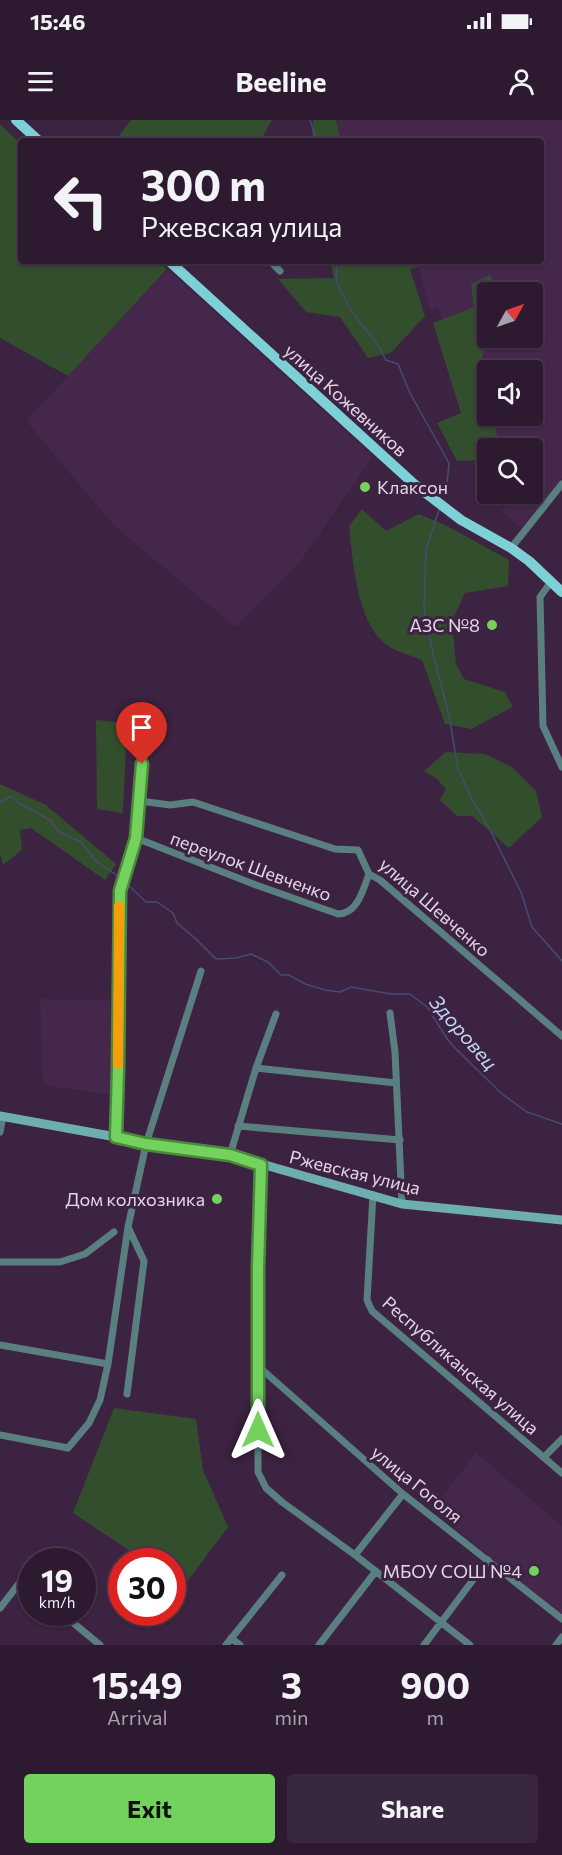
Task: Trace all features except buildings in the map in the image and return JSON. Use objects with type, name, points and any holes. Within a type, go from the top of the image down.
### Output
[{"type":"main road","points":[[16,120],[36,138]]},
{"type":"main road","name":"улица Кожевников","points":[[172,264],[414,484],[461,520],[511,548],[529,561],[562,592]]},
{"type":"main road","name":"Ржевская улица","points":[[1,1116],[146,1144],[230,1155],[402,1204],[562,1220]]},
{"type":"street","points":[[273,264],[280,271]]},
{"type":"street","points":[[511,548],[562,484]]},
{"type":"street","points":[[551,582],[540,597],[543,726],[562,767]]},
{"type":"street","points":[[116,1137],[120,891],[136,838],[145,727]]},
{"type":"street","name":"улица Шевченко","points":[[140,801],[170,805],[193,802],[335,849],[358,850],[369,874],[380,880],[562,1036]]},
{"type":"street","name":"переулок Шевченко","points":[[136,838],[338,914],[345,914],[357,903],[369,874]]},
{"type":"street","points":[[0,1436],[68,1448],[89,1423],[100,1400],[108,1364],[128,1227],[146,1144],[201,971]]},
{"type":"street","points":[[390,1013],[395,1052],[402,1204]]},
{"type":"street","points":[[230,1155],[237,1126],[276,1014]]},
{"type":"street","points":[[256,1068],[396,1083]]},
{"type":"street","points":[[0,1132],[1,1116]]},
{"type":"street","points":[[237,1126],[400,1140]]},
{"type":"street","points":[[261,1165],[258,1268],[258,1472],[262,1483],[282,1502],[355,1555],[470,1645]]},
{"type":"street","name":"Республиканская улица","points":[[373,1196],[367,1300],[372,1311],[562,1473]]},
{"type":"street","points":[[127,1394],[144,1261],[128,1227]]},
{"type":"street","points":[[0,1262],[60,1262],[85,1254],[114,1232]]},
{"type":"street","points":[[0,1345],[108,1364]]},
{"type":"street","name":"улица Гоголя","points":[[258,1365],[403,1494],[562,1619]]},
{"type":"street","points":[[544,1456],[562,1439]]},
{"type":"street","points":[[355,1555],[403,1494]]},
{"type":"street","points":[[424,1645],[488,1560]]},
{"type":"street","points":[[320,1645],[375,1571]]},
{"type":"street","points":[[226,1645],[282,1575]]},
{"type":"street","points":[[0,1608],[18,1585]]},
{"type":"street","points":[[77,1626],[100,1645]]},
{"type":"street","points":[[556,1645],[562,1637]]},
{"type":"street","points":[[231,1638],[240,1645]]},
{"type":"shaded area","points":[[336,120],[562,120],[562,478],[543,501],[543,438],[493,438],[482,426],[543,426],[543,360],[477,360],[477,423],[474,421],[438,308],[430,310],[418,264],[544,264],[544,138],[340,138]]},
{"type":"shaded area","points":[[167,269],[373,456],[302,559],[235,627],[114,526],[26,421]]},
{"type":"shaded area","points":[[508,504],[541,504],[521,528],[501,511]]},
{"type":"shaded area","points":[[40,999],[110,1000],[112,1095],[43,1085]]},
{"type":"shaded area","name":"МБОУ СОШ №4","points":[[476,1453],[562,1526],[562,1616],[432,1509]]},
{"type":"green space","points":[[131,120],[272,120],[262,138],[117,138]]},
{"type":"green space","points":[[313,120],[336,120],[340,138],[312,138]]},
{"type":"green space","points":[[0,124],[18,141],[18,264],[161,264],[167,269],[68,376],[0,338]]},
{"type":"green space","points":[[331,264],[428,264],[410,269],[425,316],[391,353],[368,358],[340,317],[306,312],[278,279],[334,278]]},
{"type":"green space","points":[[490,275],[494,282],[477,282],[477,348],[485,348],[482,360],[477,360],[476,394],[477,426],[495,426],[497,438],[477,438],[477,460],[457,461],[437,423],[461,413],[433,323],[474,307],[471,284]]},
{"type":"green space","points":[[362,509],[386,531],[419,514],[447,526],[509,560],[508,586],[465,593],[452,621],[456,664],[464,679],[505,692],[513,707],[471,729],[445,724],[422,660],[391,648],[374,631],[361,604],[357,588],[349,526]]},
{"type":"green space","points":[[96,720],[127,723],[123,813],[97,809]]},
{"type":"green space","points":[[446,752],[485,754],[512,767],[536,791],[542,817],[509,848],[472,816],[457,816],[440,800],[446,789],[436,778],[424,771]]},
{"type":"green space","points":[[0,784],[46,805],[116,864],[105,880],[31,828],[20,830],[22,850],[3,865],[0,854]]},
{"type":"green space","points":[[114,1408],[196,1419],[203,1470],[228,1527],[186,1583],[186,1548],[126,1548],[73,1513]]},
{"type":"waterway","points":[[310,120],[316,138]]},
{"type":"waterway","points":[[337,264],[336,281],[350,309],[378,345],[386,360],[398,364],[410,393],[449,463],[446,495]]},
{"type":"waterway","points":[[439,510],[426,549],[424,608],[449,715],[458,769],[521,892],[532,927],[562,961]]},
{"type":"waterway","name":"Здоровец","points":[[0,802],[11,796],[17,802],[50,820],[59,832],[81,842],[95,860],[119,877]]},
{"type":"waterway","name":"Здоровец","points":[[127,884],[146,902],[157,902],[173,913],[177,923],[216,959],[236,958],[251,954],[268,962],[281,975],[289,975],[305,984],[325,990],[340,992],[351,987],[391,994],[410,994],[427,1007],[448,1040],[502,1094],[527,1112],[562,1124]]},
{"type":"slow traffic","points":[[118,1064],[119,906]]},
{"type":"place","name":"Клаксон","points":[[365,487]]},
{"type":"place","name":"АЗС №8","points":[[492,625]]},
{"type":"place","name":"Дом колхозника","points":[[217,1199]]},
{"type":"place","name":"МБОУ СОШ №4","points":[[534,1571]]},
{"type":"route","points":[[142,764],[136,838],[120,891],[116,1137],[146,1144],[230,1155],[261,1165],[258,1268],[258,1430]]}]
